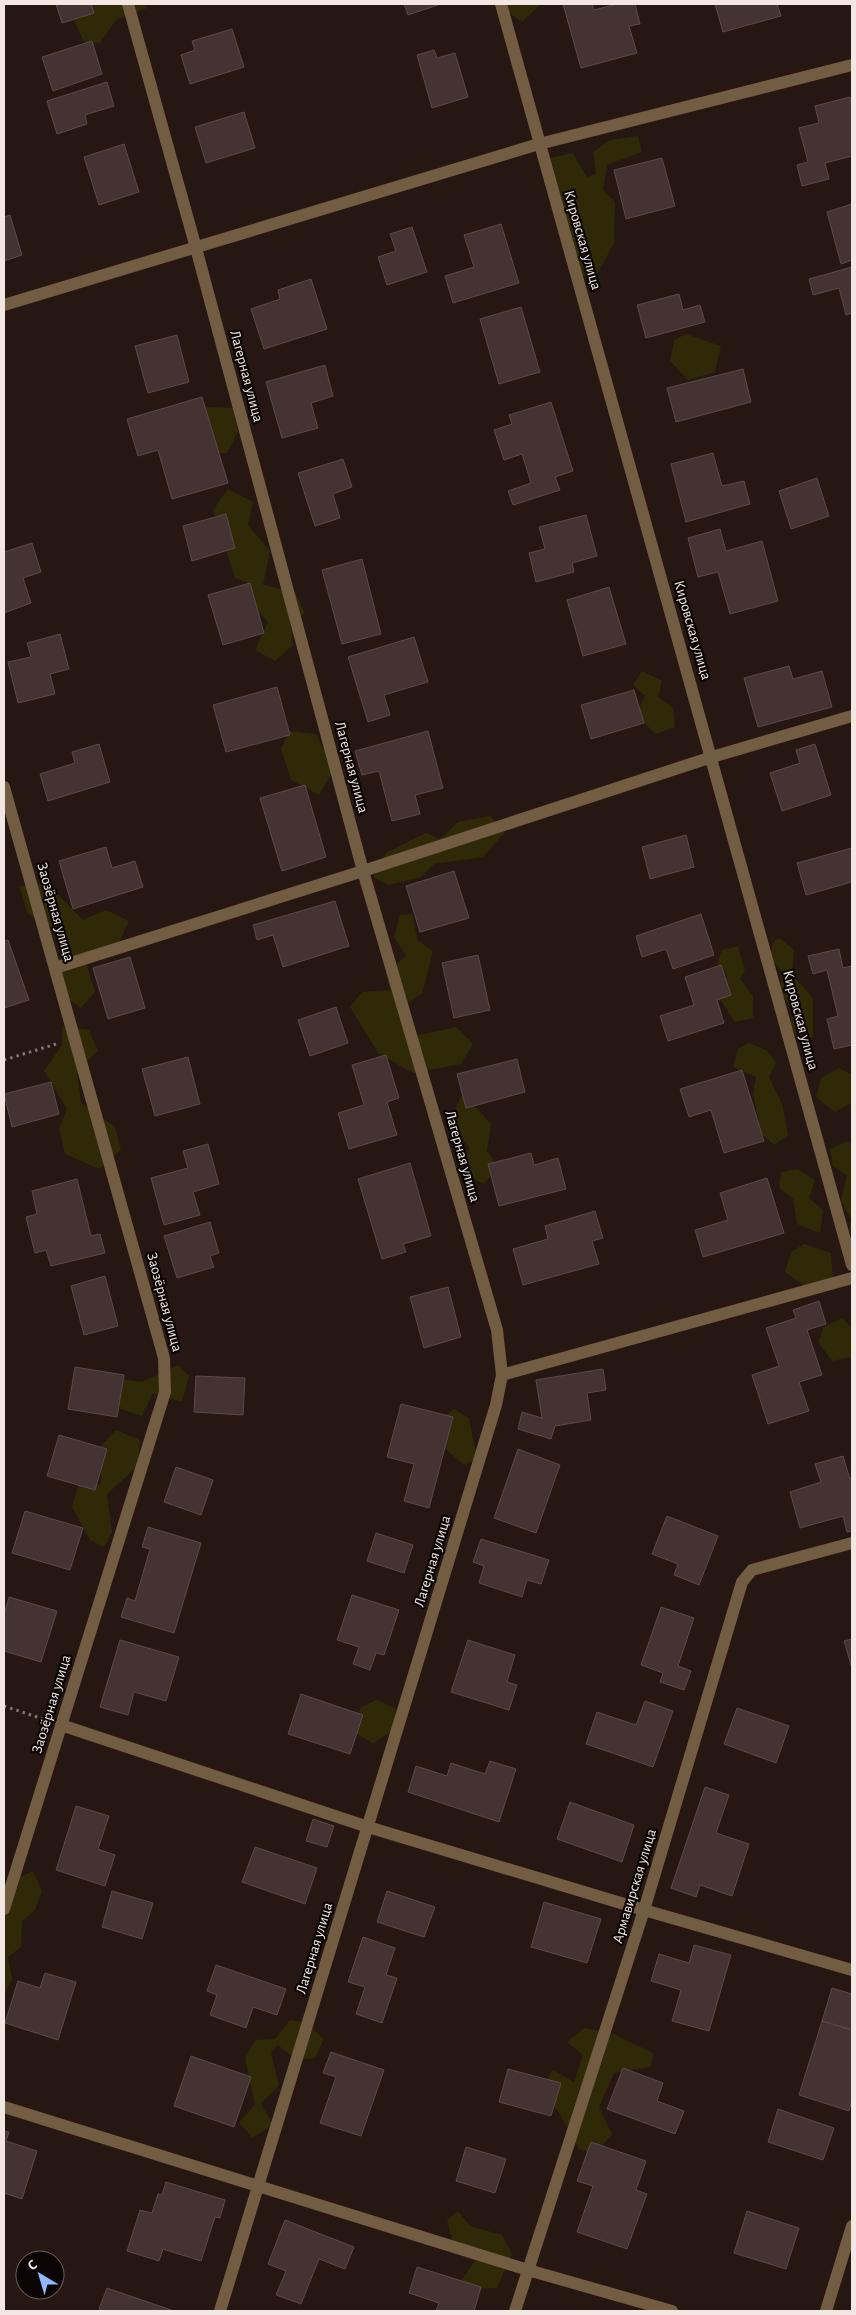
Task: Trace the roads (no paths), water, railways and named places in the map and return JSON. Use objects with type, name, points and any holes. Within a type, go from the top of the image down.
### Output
[{"type":"street","name":"Лагерная улица","points":[[128,4],[196,248],[363,871],[497,1330],[502,1375],[496,1405],[220,2311]]},
{"type":"street","name":"Кировская улица","points":[[501,4],[852,1265]]},
{"type":"street","points":[[4,306],[539,144],[852,65]]},
{"type":"street","points":[[55,968],[363,871],[712,757],[852,716]]},
{"type":"street","name":"Заозёрная улица","points":[[4,787],[164,1358],[165,1392],[4,1909]]},
{"type":"street","points":[[502,1375],[852,1278]]},
{"type":"street","name":"Армавирская улица","points":[[515,2311],[644,1910],[742,1582],[752,1570],[852,1543]]},
{"type":"street","points":[[61,1725],[368,1827],[852,1970]]},
{"type":"street","points":[[4,2107],[528,2270],[672,2311]]},
{"type":"street","points":[[826,2311],[852,2226]]}]
